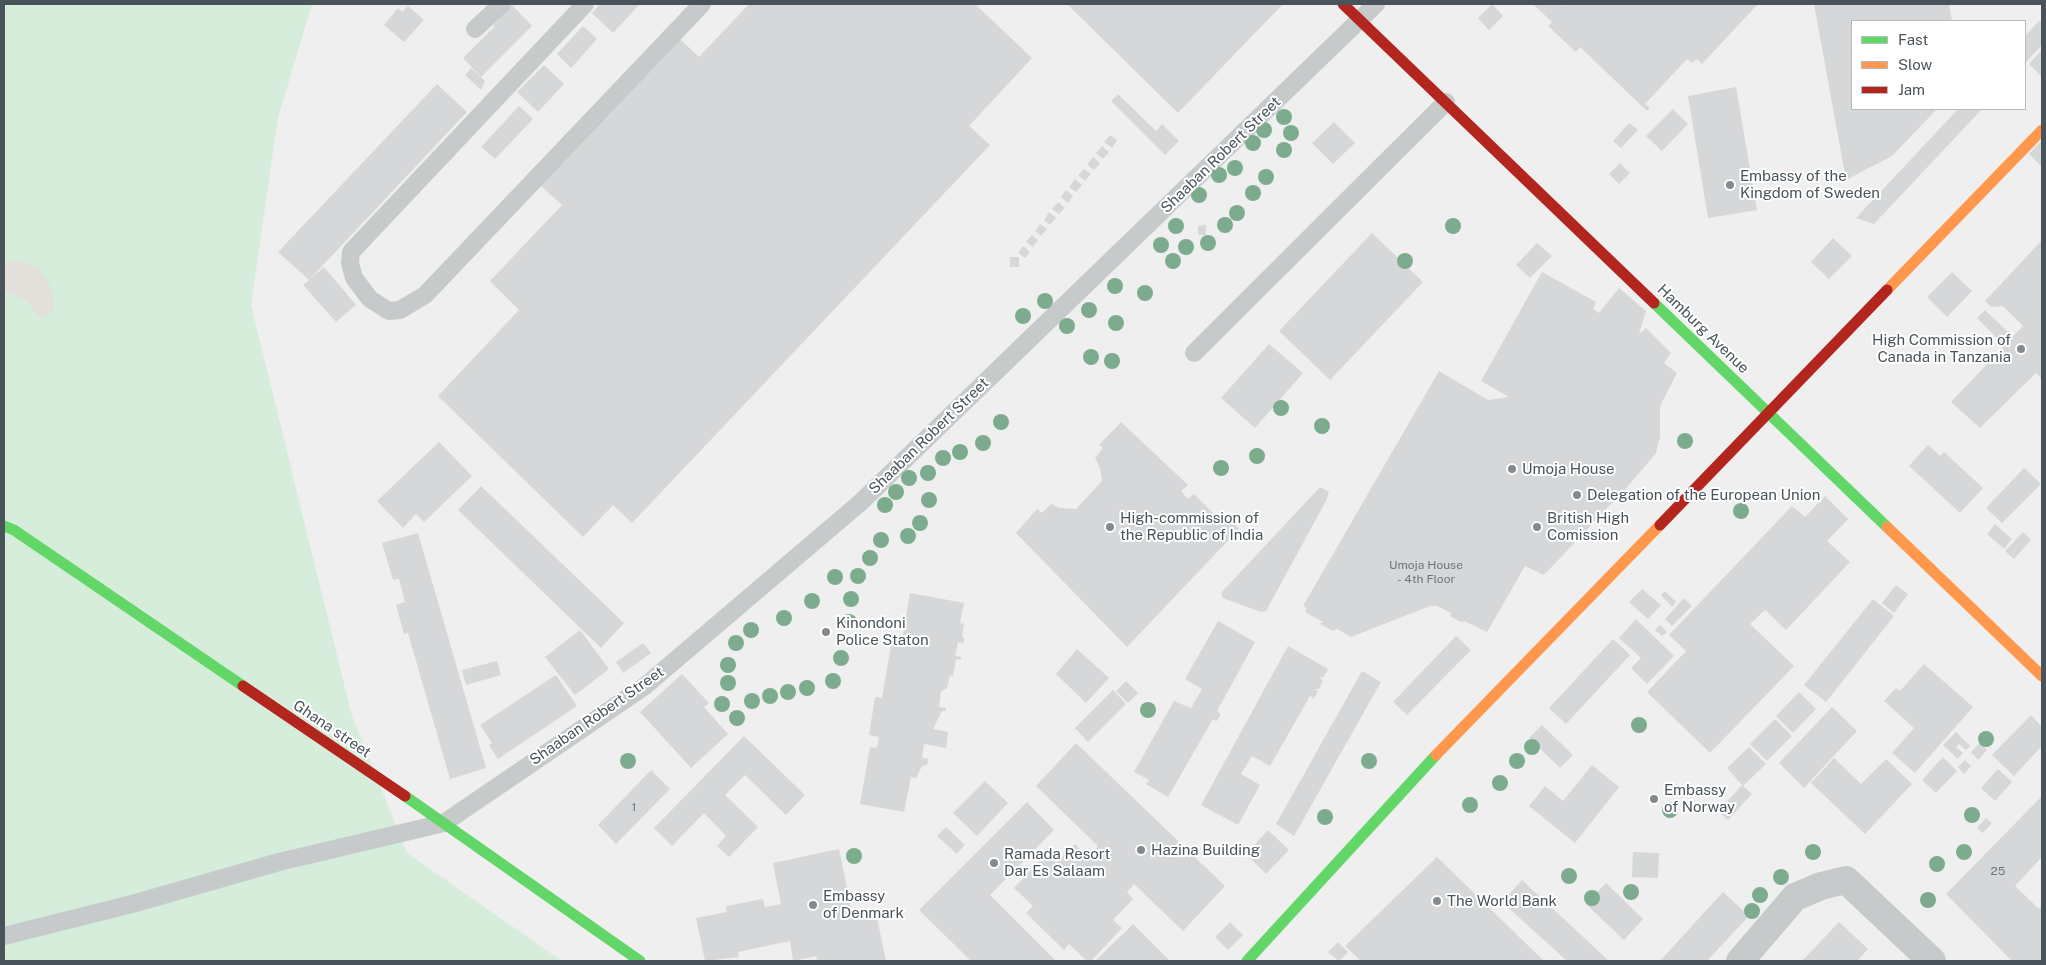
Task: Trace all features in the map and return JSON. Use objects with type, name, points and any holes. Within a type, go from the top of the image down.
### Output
[{"type":"street","name":"Hamburg Avenue","points":[[1343,4],[2042,676]]},
{"type":"street","points":[[1248,961],[1398,796],[2042,130]]},
{"type":"street","name":"Ghana street","points":[[4,526],[14,530],[444,822],[640,961]]},
{"type":"street","points":[[1740,961],[1795,898],[1821,886],[1846,880],[1926,959]]},
{"type":"lane","points":[[475,29],[502,4]]},
{"type":"lane","points":[[585,4],[351,252],[350,263],[354,278],[370,299],[389,311],[400,310],[425,295],[702,4]]},
{"type":"lane","name":"Shaaban Robert Street","points":[[444,822],[645,686],[861,502],[1361,21],[1376,4]]},
{"type":"lane","points":[[1194,352],[1446,102]]},
{"type":"lane","points":[[4,936],[132,904],[279,862],[444,822]]},
{"type":"green space","points":[[4,4],[312,4],[278,118],[251,305],[352,716],[407,853],[562,961],[4,961]]},
{"type":"sand","points":[[17,260],[38,268],[50,286],[55,302],[52,312],[42,319],[25,300],[4,291],[4,263]]},
{"type":"building","points":[[600,4],[640,4],[613,33],[592,13]]},
{"type":"building","points":[[749,4],[975,4],[1032,58],[969,126],[990,145],[632,523],[613,505],[583,537],[438,396],[519,310],[490,281],[562,205],[541,186],[680,39],[699,57]]},
{"type":"building","points":[[1067,4],[1280,4],[1282,5],[1178,113]]},
{"type":"building","points":[[1492,4],[1503,16],[1489,30],[1478,18]]},
{"type":"building","points":[[1533,4],[1563,4],[1566,6],[1569,4],[1758,4],[1702,64],[1697,59],[1692,63],[1687,59],[1645,104],[1650,108],[1647,111],[1580,47],[1576,52],[1548,26],[1552,22]]},
{"type":"building","points":[[1814,4],[1949,4],[1952,20],[1851,20],[1851,110],[1936,110],[1892,156],[1846,180]]},
{"type":"building","points":[[512,5],[532,26],[481,77],[463,58],[495,26],[493,25]]},
{"type":"building","points":[[408,6],[424,20],[404,42],[384,25],[398,8],[402,12]]},
{"type":"building","points":[[2039,21],[2042,22],[2042,45],[2026,62],[2026,35]]},
{"type":"building","points":[[583,26],[597,39],[571,68],[557,54]]},
{"type":"building","points":[[2042,50],[2042,77],[2029,64]]},
{"type":"building","points":[[544,65],[564,84],[538,112],[517,92]]},
{"type":"building","points":[[471,68],[485,81],[481,90],[465,75]]},
{"type":"building","points":[[437,84],[467,112],[309,280],[278,252]]},
{"type":"building","points":[[1736,87],[1757,210],[1708,218],[1688,96]]},
{"type":"building","points":[[1118,94],[1156,131],[1162,124],[1179,141],[1165,155],[1111,101]]},
{"type":"building","points":[[519,106],[533,119],[495,159],[481,147]]},
{"type":"building","points":[[1673,109],[1688,124],[1662,151],[1646,136]]},
{"type":"building","points":[[1957,110],[1981,110],[1874,224],[1856,218]]},
{"type":"building","points":[[1334,122],[1355,143],[1333,164],[1312,143]]},
{"type":"building","points":[[1629,123],[1638,130],[1621,148],[1613,141]]},
{"type":"building","points":[[1110,135],[1117,140],[1112,148],[1104,142]]},
{"type":"building","points":[[2042,140],[2042,167],[2029,154]]},
{"type":"building","points":[[1102,146],[1109,152],[1103,159],[1096,153]]},
{"type":"building","points":[[1093,157],[1100,163],[1094,170],[1087,165]]},
{"type":"building","points":[[1620,163],[1630,173],[1619,184],[1609,174]]},
{"type":"building","points":[[1084,169],[1091,174],[1085,181],[1078,175]]},
{"type":"building","points":[[1075,179],[1082,185],[1076,192],[1069,187]]},
{"type":"building","points":[[1066,190],[1073,196],[1068,203],[1061,197]]},
{"type":"building","points":[[1058,202],[1065,208],[1059,214],[1052,209]]},
{"type":"building","points":[[1049,212],[1056,218],[1050,225],[1044,220]]},
{"type":"building","points":[[1040,224],[1047,229],[1041,236],[1035,231]]},
{"type":"building","points":[[1206,225],[1206,235],[1198,235],[1198,226]]},
{"type":"building","points":[[1372,233],[1423,282],[1330,380],[1279,331]]},
{"type":"building","points":[[1032,235],[1038,240],[1033,247],[1026,242]]},
{"type":"building","points":[[1833,238],[1852,256],[1829,279],[1811,262]]},
{"type":"building","name":"High Commission of Canada in Tanzania","points":[[2042,240],[2042,379],[2036,373],[1980,428],[1951,402],[2023,326],[2003,306],[1991,307],[1985,301]]},
{"type":"building","points":[[1537,243],[1552,256],[1530,278],[1516,265]]},
{"type":"building","points":[[1023,246],[1030,252],[1025,258],[1018,253]]},
{"type":"building","points":[[1010,257],[1019,257],[1019,267],[1010,267]]},
{"type":"building","points":[[324,267],[356,305],[336,322],[303,285]]},
{"type":"building","name":"Umoja House","points":[[1542,272],[1596,302],[1593,309],[1599,313],[1619,288],[1646,311],[1639,334],[1646,328],[1671,353],[1664,363],[1677,373],[1660,406],[1660,437],[1656,453],[1629,485],[1544,575],[1525,566],[1487,632],[1464,621],[1461,622],[1450,616],[1451,613],[1437,606],[1430,606],[1351,637],[1337,629],[1333,631],[1320,624],[1323,622],[1305,612],[1307,608],[1303,606],[1439,371],[1488,400],[1509,397],[1481,381]]},
{"type":"building","points":[[1952,272],[1972,291],[1947,317],[1927,297]]},
{"type":"building","points":[[1985,310],[2008,332],[1999,340],[1977,318]]},
{"type":"building","points":[[1269,344],[1303,373],[1255,428],[1221,398]]},
{"type":"building","points":[[1121,422],[1188,485],[1181,491],[1188,499],[1194,494],[1223,523],[1229,517],[1239,529],[1127,647],[1016,533],[1037,509],[1042,513],[1051,504],[1060,508],[1076,509],[1102,481],[1100,468],[1095,458],[1103,448],[1099,445]]},
{"type":"building","points":[[439,442],[472,476],[424,522],[416,514],[403,528],[377,501]]},
{"type":"building","points":[[1928,445],[1940,456],[1944,452],[1983,488],[1960,513],[1909,466]]},
{"type":"building","points":[[2024,468],[2041,484],[2002,523],[1986,508]]},
{"type":"building","points":[[481,486],[624,623],[601,648],[458,510]]},
{"type":"building","points":[[1319,488],[1329,492],[1327,499],[1266,611],[1261,612],[1223,598],[1221,593]]},
{"type":"building","points":[[1825,496],[1848,519],[1827,541],[1850,562],[1786,630],[1765,610],[1750,624],[1794,666],[1710,753],[1647,692],[1686,651],[1669,635],[1792,506],[1805,517]]},
{"type":"building","points":[[1995,524],[2012,539],[2004,549],[1987,534]]},
{"type":"building","points":[[2023,532],[2031,540],[2014,559],[2005,551]]},
{"type":"building","points":[[418,533],[486,768],[450,779],[408,633],[404,634],[396,605],[405,602],[399,579],[393,580],[382,543]]},
{"type":"building","points":[[1896,585],[1908,594],[1894,613],[1882,603]]},
{"type":"building","points":[[1642,589],[1661,605],[1648,619],[1629,602]]},
{"type":"building","points":[[1665,591],[1676,602],[1672,607],[1661,595]]},
{"type":"building","points":[[910,593],[964,603],[960,623],[964,624],[962,637],[964,637],[964,643],[958,642],[955,656],[961,657],[961,660],[956,659],[953,676],[950,675],[947,688],[941,691],[939,707],[946,708],[946,711],[942,711],[933,729],[948,732],[946,748],[924,744],[922,758],[929,759],[927,765],[922,766],[916,778],[911,777],[904,812],[860,804],[870,747],[877,748],[879,737],[869,735],[875,697],[882,698],[891,645],[901,646]]},
{"type":"building","points":[[1684,598],[1692,606],[1672,626],[1665,619]]},
{"type":"building","points":[[1873,599],[1894,616],[1826,702],[1804,685]]},
{"type":"building","points":[[1636,619],[1674,656],[1647,684],[1631,668],[1641,658],[1619,638]]},
{"type":"building","points":[[1218,621],[1255,642],[1217,711],[1221,714],[1217,721],[1213,719],[1168,797],[1146,784],[1149,780],[1134,772],[1174,701],[1191,708],[1202,689],[1185,679]]},
{"type":"building","points":[[1660,625],[1667,632],[1662,636],[1655,630]]},
{"type":"building","points":[[580,630],[609,669],[575,695],[545,657]]},
{"type":"building","points":[[1456,636],[1471,650],[1407,715],[1393,702]]},
{"type":"building","points":[[1613,639],[1630,655],[1566,724],[1549,708]]},
{"type":"building","points":[[643,643],[651,653],[623,673],[616,662]]},
{"type":"building","points":[[1288,646],[1328,669],[1323,678],[1322,676],[1320,679],[1323,680],[1319,689],[1315,689],[1318,691],[1314,699],[1310,696],[1270,766],[1252,756],[1241,774],[1260,785],[1238,825],[1201,805]]},
{"type":"building","points":[[1077,649],[1109,678],[1086,703],[1056,674]]},
{"type":"building","points":[[497,661],[501,675],[466,685],[462,670]]},
{"type":"building","points":[[1924,664],[1973,707],[1915,773],[1892,753],[1914,728],[1884,701],[1896,688],[1900,691]]},
{"type":"building","points":[[1362,671],[1381,682],[1294,836],[1276,824]]},
{"type":"building","points":[[682,674],[709,703],[704,707],[728,734],[691,768],[640,712]]},
{"type":"building","points":[[556,675],[577,706],[498,759],[489,745],[492,743],[480,725]]},
{"type":"building","points":[[1126,681],[1138,693],[1128,703],[1116,691]]},
{"type":"building","points":[[1113,690],[1126,704],[1088,742],[1075,728]]},
{"type":"building","points":[[1799,692],[1816,709],[1793,733],[1776,716]]},
{"type":"building","points":[[1832,707],[1857,731],[1804,788],[1779,763]]},
{"type":"building","points":[[2031,715],[2042,727],[2042,746],[2014,776],[1992,755]]},
{"type":"building","points":[[1775,719],[1792,736],[1767,761],[1750,744]]},
{"type":"building","points":[[1542,725],[1573,755],[1560,768],[1529,738]]},
{"type":"building","points":[[1956,732],[1970,746],[1966,750],[1959,744],[1956,747],[1963,753],[1958,759],[1943,745]]},
{"type":"building","points":[[744,736],[805,795],[786,815],[745,775],[725,795],[758,827],[729,857],[717,846],[726,836],[704,813],[672,846],[654,828]]},
{"type":"building","name":"Hazina Building","points":[[1076,743],[1225,886],[1183,931],[1134,884],[1127,892],[1133,899],[1113,920],[1122,928],[1091,961],[1087,961],[1069,944],[1064,950],[1026,913],[1033,906],[1014,888],[1046,854],[1056,863],[1075,844],[1088,857],[1098,846],[1036,786]]},
{"type":"building","points":[[1980,743],[1987,750],[1978,760],[1971,752]]},
{"type":"building","points":[[1749,747],[1766,764],[1743,786],[1727,768]]},
{"type":"building","points":[[1943,757],[1957,771],[1936,793],[1922,780]]},
{"type":"building","points":[[1834,758],[1861,784],[1886,759],[1912,784],[1865,834],[1811,783]]},
{"type":"building","points":[[1965,760],[1971,766],[1964,774],[1958,767]]},
{"type":"building","points":[[1592,765],[1619,787],[1575,843],[1529,806],[1545,786],[1563,801]]},
{"type":"building","points":[[1998,769],[2012,782],[1995,801],[1981,788]]},
{"type":"building","points":[[651,770],[670,789],[616,844],[598,825]]},
{"type":"building","points":[[985,781],[1008,803],[977,836],[953,813]]},
{"type":"building","points":[[1742,785],[1752,794],[1728,820],[1718,811]]},
{"type":"building","points":[[2042,796],[2042,857],[2015,886],[2039,909],[2042,905],[2042,961],[2012,961],[1946,894]]},
{"type":"building","name":"Ramada Resort Dar Es Salaam","points":[[1027,802],[1054,830],[990,895],[1056,961],[971,961],[919,910]]},
{"type":"building","points":[[1986,818],[1992,823],[1983,833],[1977,828]]},
{"type":"building","points":[[946,827],[965,845],[957,854],[937,836]]},
{"type":"building","points":[[1268,830],[1289,850],[1266,874],[1246,854]]},
{"type":"building","name":"Embassy of Denmark","points":[[839,849],[853,918],[876,913],[886,961],[817,961],[816,956],[793,961],[790,941],[738,952],[739,957],[705,961],[696,918],[727,912],[726,906],[763,899],[765,907],[781,904],[773,863]]},
{"type":"building","points":[[1633,852],[1659,853],[1658,878],[1632,877]]},
{"type":"building","name":"The World Bank","points":[[1437,857],[1544,961],[1361,961],[1345,946]]},
{"type":"building","points":[[1522,880],[1609,961],[1567,961],[1502,902]]},
{"type":"building","points":[[1606,883],[1643,919],[1624,940],[1586,904]]},
{"type":"building","points":[[1723,892],[1749,916],[1707,961],[1660,961]]},
{"type":"building","points":[[1230,922],[1243,935],[1228,950],[1215,937]]},
{"type":"building","points":[[1839,922],[1868,949],[1857,961],[1802,961]]},
{"type":"building","points":[[1133,924],[1170,961],[1095,961]]},
{"type":"building","points":[[1338,942],[1348,952],[1339,961],[1328,952]]},
{"type":"traffic: fast","points":[[1654,303],[1887,527]]},
{"type":"traffic: fast","points":[[4,526],[14,530],[243,686]]},
{"type":"traffic: fast","points":[[1247,961],[1436,755]]},
{"type":"traffic: fast","points":[[405,796],[640,961]]},
{"type":"traffic: slow","points":[[1887,290],[2042,130]]},
{"type":"traffic: slow","points":[[1436,755],[1660,525]]},
{"type":"traffic: slow","points":[[1887,527],[2042,676]]},
{"type":"traffic: jam","points":[[1343,4],[1654,303]]},
{"type":"traffic: jam","points":[[1660,525],[1887,290]]},
{"type":"traffic: jam","points":[[243,686],[405,796]]},
{"type":"place","name":"Embassy of the Kingdom of Sweden","points":[[1730,185]]},
{"type":"place","name":"High Commission of Canada in Tanzania","points":[[2021,349]]},
{"type":"place","name":"Umoja House","points":[[1512,469]]},
{"type":"place","name":"Delegation of the European Union","points":[[1577,495]]},
{"type":"place","name":"High-commission of the Republic of India","points":[[1110,527]]},
{"type":"place","name":"British High Comission","points":[[1537,527]]},
{"type":"place","name":"Kinondoni Police Staton","points":[[826,632]]},
{"type":"place","name":"Embassy of Norway","points":[[1654,799]]},
{"type":"place","name":"Hazina Building","points":[[1141,850]]},
{"type":"place","name":"Ramada Resort Dar Es Salaam","points":[[994,863]]},
{"type":"place","name":"The World Bank","points":[[1437,901]]},
{"type":"place","name":"Embassy of Denmark","points":[[813,905]]}]
